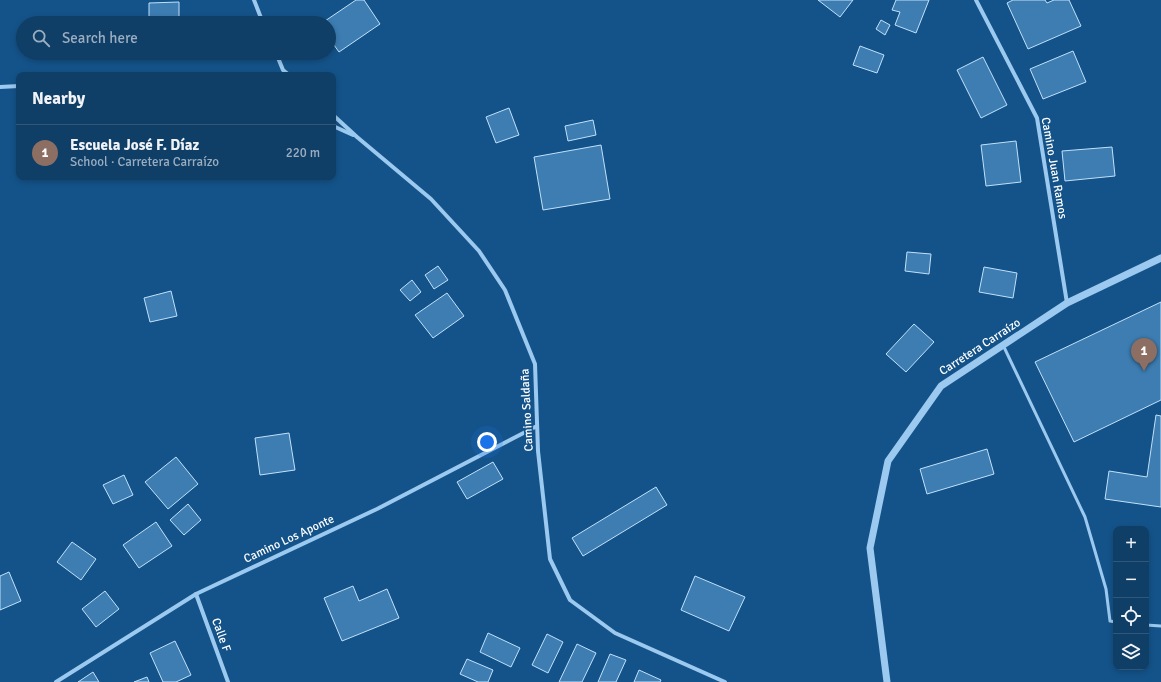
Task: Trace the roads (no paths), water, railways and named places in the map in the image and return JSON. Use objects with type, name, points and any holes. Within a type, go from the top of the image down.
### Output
[{"type":"street","points":[[254,0],[260,16]]},
{"type":"street","name":"Camino Juan Ramos","points":[[976,0],[1036,118],[1067,304]]},
{"type":"street","points":[[279,60],[285,72]]},
{"type":"street","points":[[0,87],[16,86]]},
{"type":"street","name":"Camino Saldaña","points":[[336,118],[432,199],[479,251],[505,290],[535,364],[538,451],[550,560],[570,600],[615,633],[724,682]]},
{"type":"street","points":[[336,127],[357,137]]},
{"type":"street","name":"Carretera Carraízo","points":[[887,682],[870,548],[888,461],[941,386],[1067,304],[1161,258]]},
{"type":"street","name":"Camino Los Aponte","points":[[56,682],[196,594],[377,509],[537,426]]},
{"type":"street","name":"Calle F","points":[[196,594],[228,682]]},
{"type":"lane","points":[[1003,345],[1085,517],[1106,589],[1110,621],[1113,622]]},
{"type":"lane","points":[[1149,625],[1161,626]]},
{"type":"place","name":"Escuela José F. Díaz","points":[[1144,371]]}]
